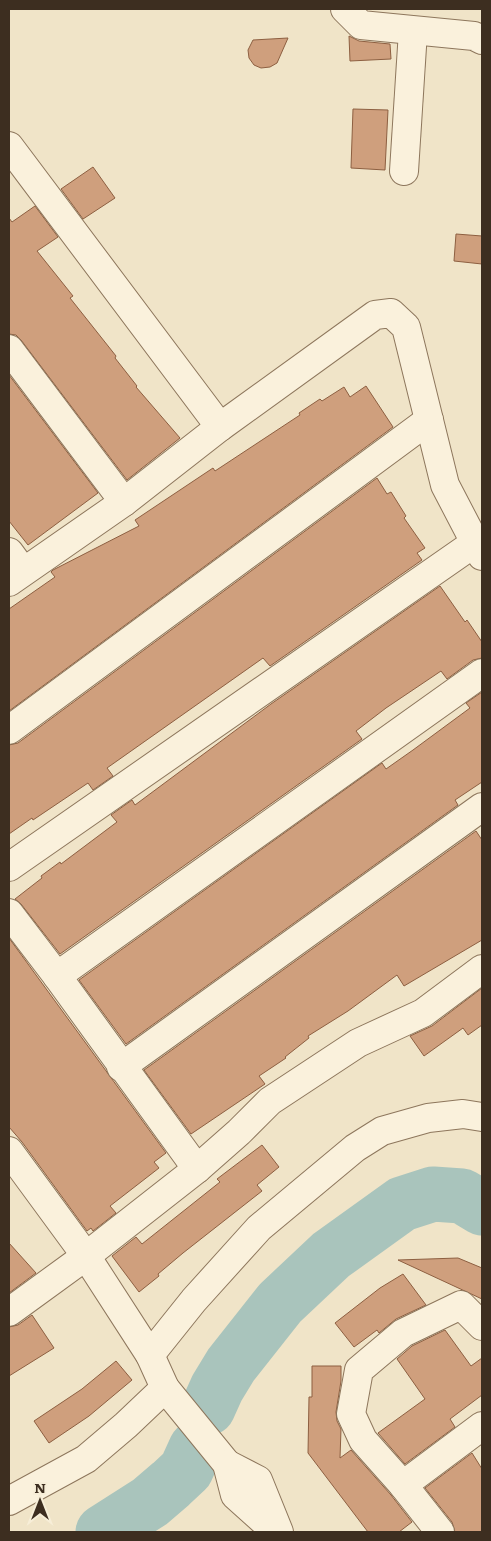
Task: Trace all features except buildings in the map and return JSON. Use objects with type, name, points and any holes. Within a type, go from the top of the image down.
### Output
[{"type":"street","points":[[362,14],[413,31],[474,36],[482,40]]},
{"type":"street","points":[[404,171],[413,31]]},
{"type":"street","points":[[9,146],[220,427]]},
{"type":"street","points":[[9,867],[479,549],[445,485],[406,327],[391,313],[375,315],[220,427],[124,502],[13,568]]},
{"type":"street","points":[[9,349],[124,502]]},
{"type":"street","points":[[9,730],[429,420]]},
{"type":"street","points":[[57,976],[482,672]]},
{"type":"street","points":[[121,1067],[482,807]]},
{"type":"street","points":[[9,913],[197,1169]]},
{"type":"street","points":[[9,1312],[86,1256],[197,1169],[270,1101],[358,1043],[423,1013],[482,969]]},
{"type":"street","points":[[150,1355],[194,1300],[259,1228],[356,1148],[382,1131],[428,1118],[463,1114],[482,1117]]},
{"type":"street","points":[[9,1151],[86,1256],[150,1355],[165,1388],[227,1464],[258,1480],[278,1532]]},
{"type":"street","points":[[440,1532],[363,1440],[352,1414],[359,1370],[402,1333],[462,1305],[482,1326]]},
{"type":"street","points":[[9,1500],[86,1459],[165,1388]]},
{"type":"street","points":[[402,1485],[482,1426]]},
{"type":"waterway","points":[[208,1408],[231,1365],[280,1303],[331,1255],[402,1204],[433,1194],[462,1196],[482,1208]]},
{"type":"waterway","points":[[103,1532],[150,1502],[171,1484],[186,1470],[196,1448]]}]
